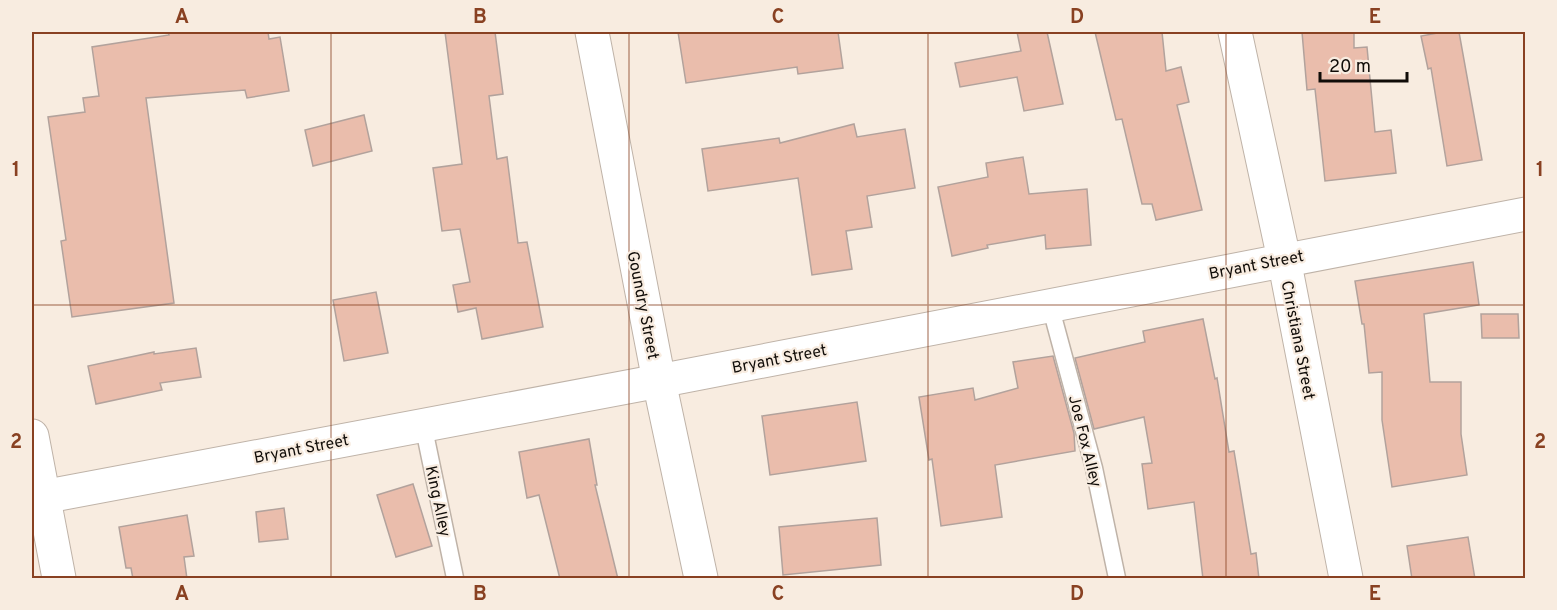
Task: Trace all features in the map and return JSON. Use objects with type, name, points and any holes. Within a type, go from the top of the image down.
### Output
[{"type":"street","name":"Goundry Street","points":[[592,32],[659,381],[701,579]]},
{"type":"street","name":"Christiana Street","points":[[1235,32],[1284,259],[1346,579]]},
{"type":"street","name":"Bryant Street","points":[[38,497],[659,381],[1526,214]]},
{"type":"street","points":[[32,436],[38,497],[59,579]]},
{"type":"lane","name":"Joe Fox Alley","points":[[1050,305],[1094,468],[1117,579]]},
{"type":"lane","name":"King Alley","points":[[423,424],[455,579]]},
{"type":"building","points":[[168,32],[268,32],[269,39],[280,37],[289,91],[247,98],[245,90],[146,98],[174,303],[72,317],[61,241],[66,240],[48,117],[85,112],[83,98],[99,96],[92,47],[169,35]]},
{"type":"building","points":[[445,32],[495,32],[503,94],[489,96],[497,159],[507,157],[518,243],[527,242],[543,327],[482,339],[476,308],[458,312],[453,285],[470,282],[460,229],[442,231],[433,168],[462,164]]},
{"type":"building","points":[[678,32],[838,32],[843,68],[798,74],[797,67],[686,83]]},
{"type":"building","points":[[1017,32],[1047,32],[1063,104],[1024,111],[1017,77],[960,87],[955,63],[1021,51]]},
{"type":"building","points":[[1095,32],[1162,32],[1166,71],[1181,67],[1189,102],[1177,105],[1202,210],[1156,220],[1152,204],[1142,204],[1122,119],[1116,120]]},
{"type":"building","points":[[1302,32],[1354,32],[1354,48],[1367,47],[1375,132],[1391,130],[1396,173],[1325,181],[1315,89],[1307,90]]},
{"type":"building","points":[[1459,32],[1482,160],[1447,166],[1431,68],[1428,69],[1421,36]]},
{"type":"building","points":[[364,115],[372,151],[313,166],[305,130]]},
{"type":"building","points":[[854,124],[857,137],[905,129],[915,188],[867,196],[872,227],[846,231],[852,269],[812,275],[798,178],[708,191],[702,149],[779,138],[780,143]]},
{"type":"building","points":[[1023,157],[1029,194],[1087,189],[1091,245],[1046,249],[1045,235],[987,245],[988,248],[952,256],[938,187],[988,177],[986,163]]},
{"type":"building","points":[[1473,262],[1479,305],[1424,314],[1430,382],[1461,382],[1461,434],[1467,475],[1392,487],[1382,420],[1382,372],[1369,373],[1364,324],[1362,324],[1355,281]]},
{"type":"building","points":[[376,292],[388,353],[344,361],[333,300]]},
{"type":"building","points":[[1481,314],[1518,314],[1519,338],[1482,338]]},
{"type":"building","points":[[1203,319],[1215,379],[1217,378],[1229,452],[1234,451],[1251,554],[1256,553],[1259,579],[1203,579],[1194,502],[1148,509],[1142,464],[1152,463],[1144,417],[1094,429],[1075,358],[1145,342],[1143,331]]},
{"type":"building","points":[[196,348],[201,377],[160,383],[162,390],[96,404],[88,366],[154,352],[154,354]]},
{"type":"building","points":[[1053,356],[1074,433],[1075,451],[995,465],[1002,517],[941,526],[932,459],[929,460],[919,397],[973,388],[975,400],[1018,388],[1013,362]]},
{"type":"building","points":[[857,402],[866,461],[770,475],[762,416]]},
{"type":"building","points":[[589,439],[597,485],[595,485],[618,579],[560,579],[539,495],[527,498],[519,452]]},
{"type":"building","points":[[413,484],[432,546],[396,557],[377,495]]},
{"type":"building","points":[[284,508],[288,539],[259,542],[256,512]]},
{"type":"building","points":[[187,515],[194,556],[184,557],[187,579],[133,579],[131,568],[126,568],[119,527]]},
{"type":"building","points":[[877,518],[881,565],[783,575],[779,527]]},
{"type":"building","points":[[1468,537],[1475,579],[1412,579],[1407,546]]}]
